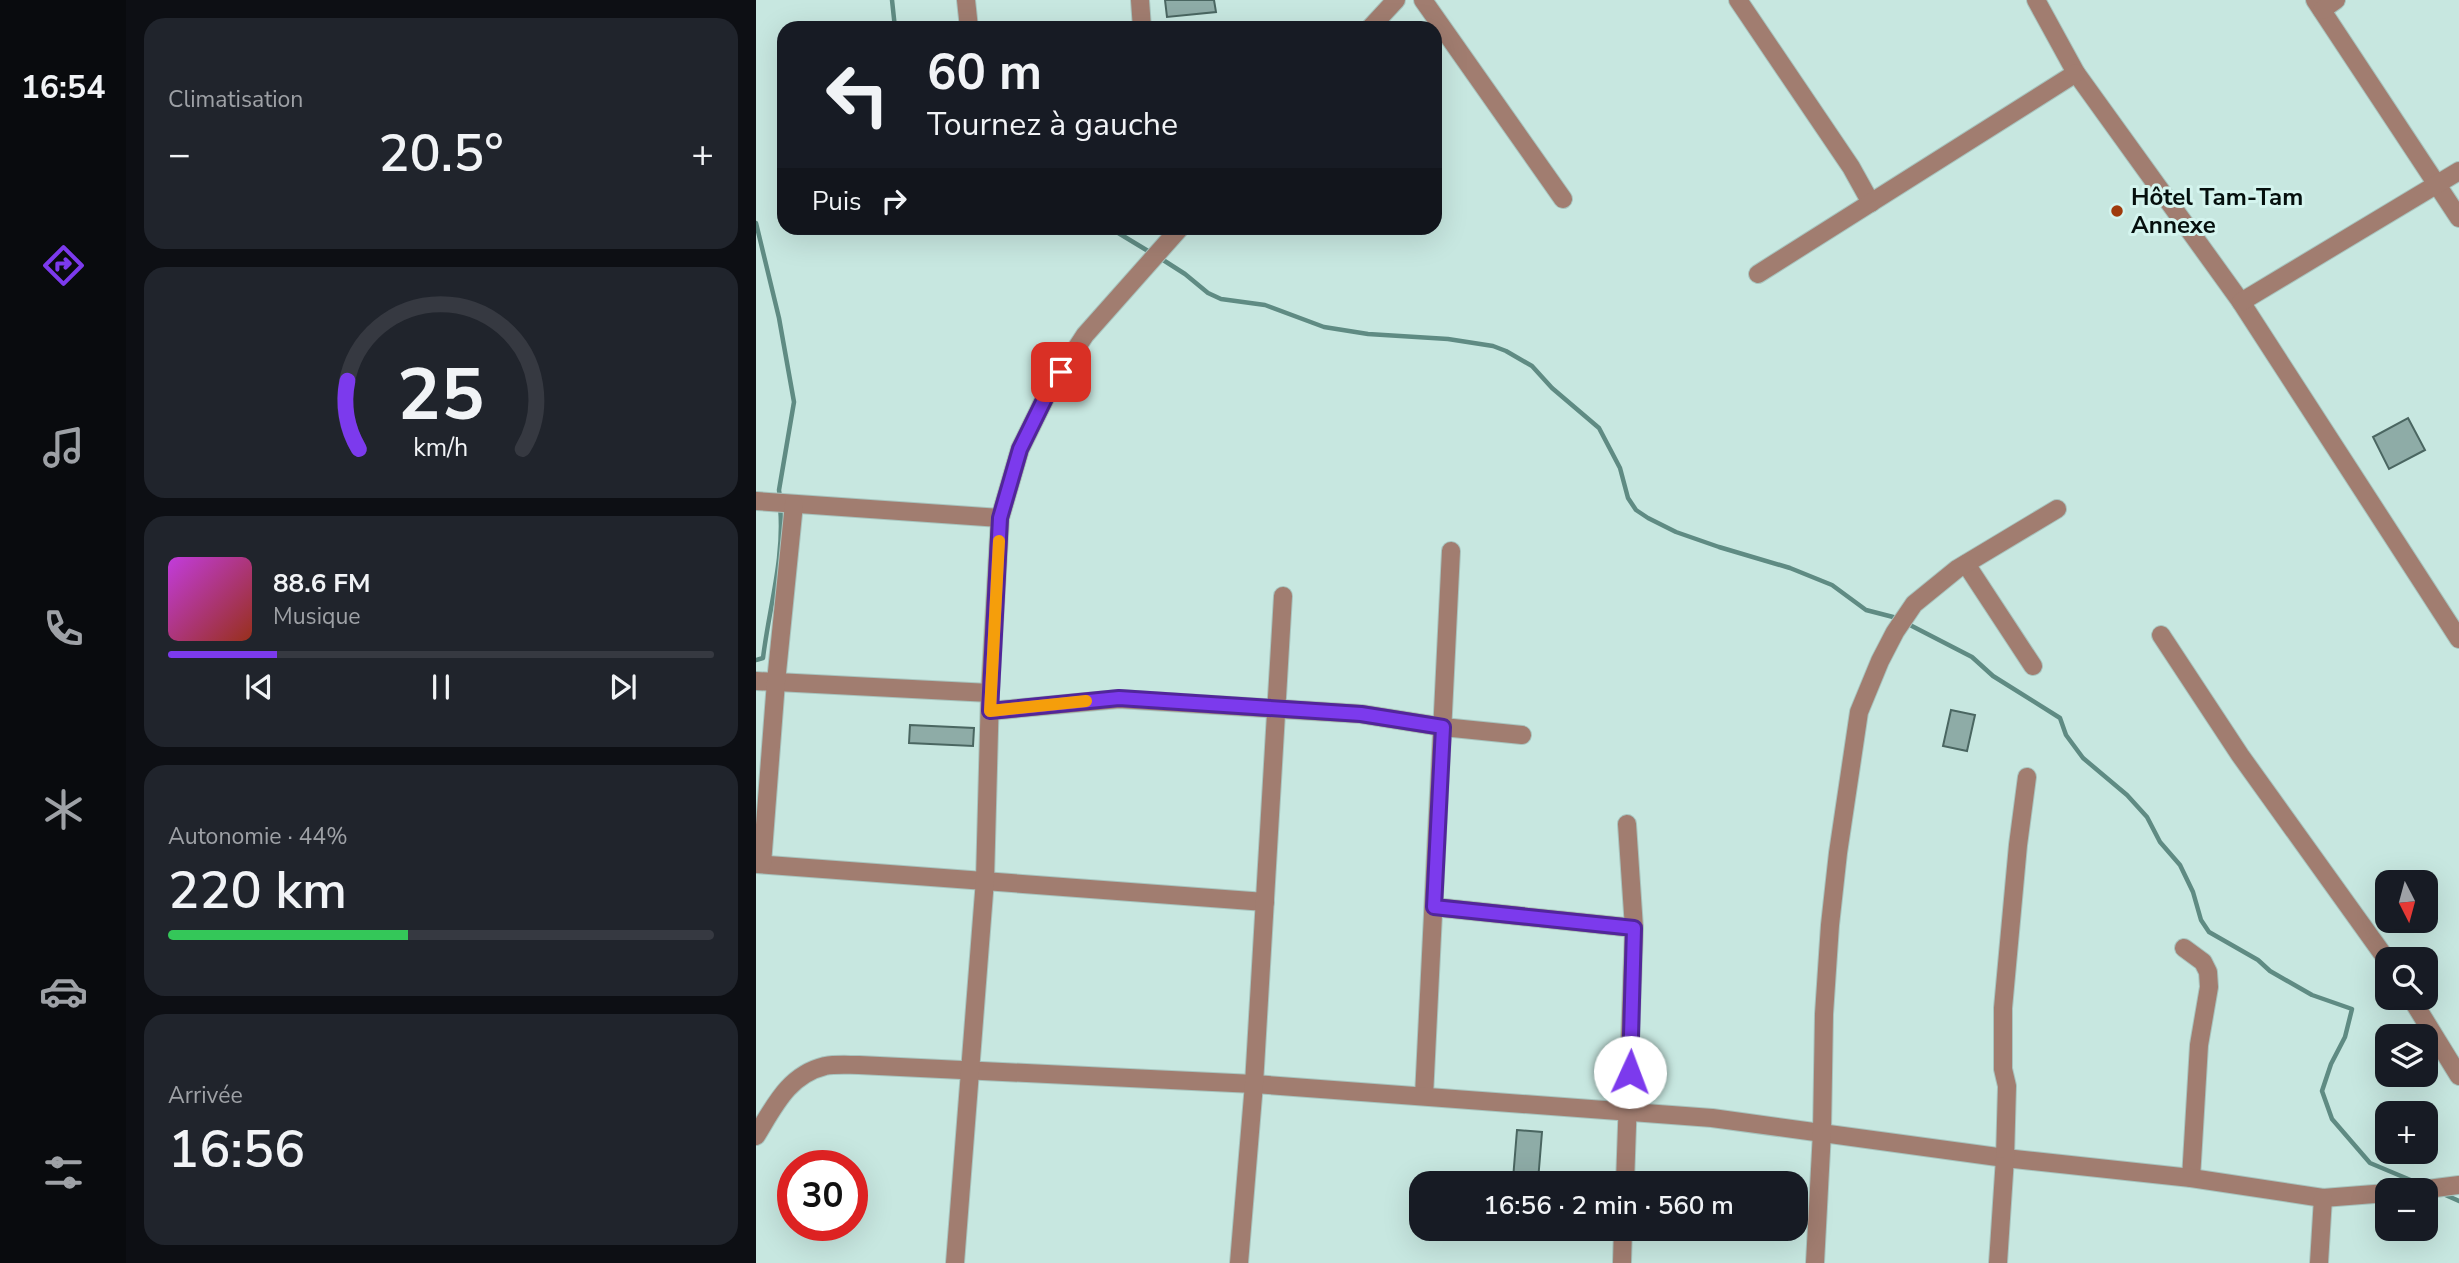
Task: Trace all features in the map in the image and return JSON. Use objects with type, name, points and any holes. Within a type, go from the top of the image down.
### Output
[{"type":"street","points":[[966,0],[968,21]]},
{"type":"street","points":[[1140,0],[1142,21]]},
{"type":"street","points":[[1376,21],[1396,0]]},
{"type":"street","points":[[1423,0],[1438,21]]},
{"type":"street","points":[[1738,0],[1851,167],[1871,203]]},
{"type":"street","points":[[2036,0],[2076,73],[2241,302],[2459,639]]},
{"type":"street","points":[[2324,3],[2459,218]]},
{"type":"street","points":[[1442,27],[1563,199]]},
{"type":"street","points":[[1758,275],[2076,73]]},
{"type":"street","points":[[2241,302],[2459,172]]},
{"type":"street","points":[[955,1263],[985,880],[990,702],[1000,518],[1020,449],[1049,390],[1085,335],[1165,238]]},
{"type":"street","points":[[756,501],[1000,518]]},
{"type":"street","points":[[794,504],[759,864],[1265,902]]},
{"type":"street","points":[[1815,1263],[1830,925],[1859,712],[1880,661],[1914,604],[1966,564],[2057,509]]},
{"type":"street","points":[[1424,1096],[1451,551]]},
{"type":"street","points":[[1966,564],[2034,666]]},
{"type":"street","points":[[1239,1263],[1254,1084],[1283,596]]},
{"type":"street","points":[[2161,635],[2248,765],[2378,947]]},
{"type":"street","points":[[756,681],[990,702],[1119,698],[1361,714],[1443,727],[1522,735]]},
{"type":"street","points":[[1998,1263],[2007,1086],[2003,1069],[2003,1008],[2027,777]]},
{"type":"street","points":[[1626,1171],[1634,928],[1628,824]]},
{"type":"street","points":[[1434,907],[1634,928]]},
{"type":"street","points":[[2184,948],[2203,962],[2208,972],[2209,987],[2199,1045],[2191,1178]]},
{"type":"street","points":[[2419,1010],[2459,1076]]},
{"type":"street","points":[[756,1136],[785,1090],[800,1076],[826,1066],[859,1065],[1254,1084],[1713,1118],[2005,1158],[2191,1178],[2323,1198],[2375,1194]]},
{"type":"street","points":[[2438,1188],[2459,1185]]},
{"type":"street","points":[[2319,1263],[2323,1198]]},
{"type":"street","points":[[1622,1263],[1623,1241]]},
{"type":"building","points":[[1165,0],[1214,0],[1216,12],[1167,17]]},
{"type":"building","points":[[2408,418],[2425,450],[2389,469],[2373,437]]},
{"type":"building","points":[[1951,710],[1975,715],[1967,751],[1943,746]]},
{"type":"building","points":[[910,725],[974,728],[973,746],[909,743]]},
{"type":"building","points":[[1517,1130],[1542,1132],[1539,1171],[1514,1171]]},
{"type":"waterway","points":[[892,0],[894,21]]},
{"type":"waterway","points":[[756,223],[779,318],[794,402],[779,490],[780,498]]},
{"type":"waterway","points":[[1122,235],[1153,254]]},
{"type":"waterway","points":[[1160,258],[1208,293],[1221,299],[1265,305],[1324,327],[1368,334],[1448,339],[1493,346],[1506,351],[1532,366],[1552,388],[1599,428],[1620,468],[1628,498],[1636,510],[1676,532],[1790,568],[1832,585],[1866,610],[1897,618]]},
{"type":"waterway","points":[[756,660],[763,658],[776,582],[780,506]]},
{"type":"waterway","points":[[1908,624],[1972,657],[1993,676],[2060,718],[2066,735],[2083,758],[2127,795],[2147,817],[2160,842],[2180,865],[2193,892],[2201,920],[2209,932],[2312,995],[2352,1009],[2345,1037],[2331,1064],[2322,1091],[2332,1119],[2370,1163],[2406,1178]]},
{"type":"waterway","points":[[2441,1193],[2459,1201]]},
{"type":"slow traffic","points":[[999,541],[990,711],[1086,701]]},
{"type":"place","name":"Hôtel Tam-Tam Annexe","points":[[2117,211]]},
{"type":"route","points":[[1061,372],[1049,390],[1020,449],[1000,518],[990,711],[1119,698],[1361,714],[1443,727],[1434,907],[1634,928],[1630,1072]]}]
